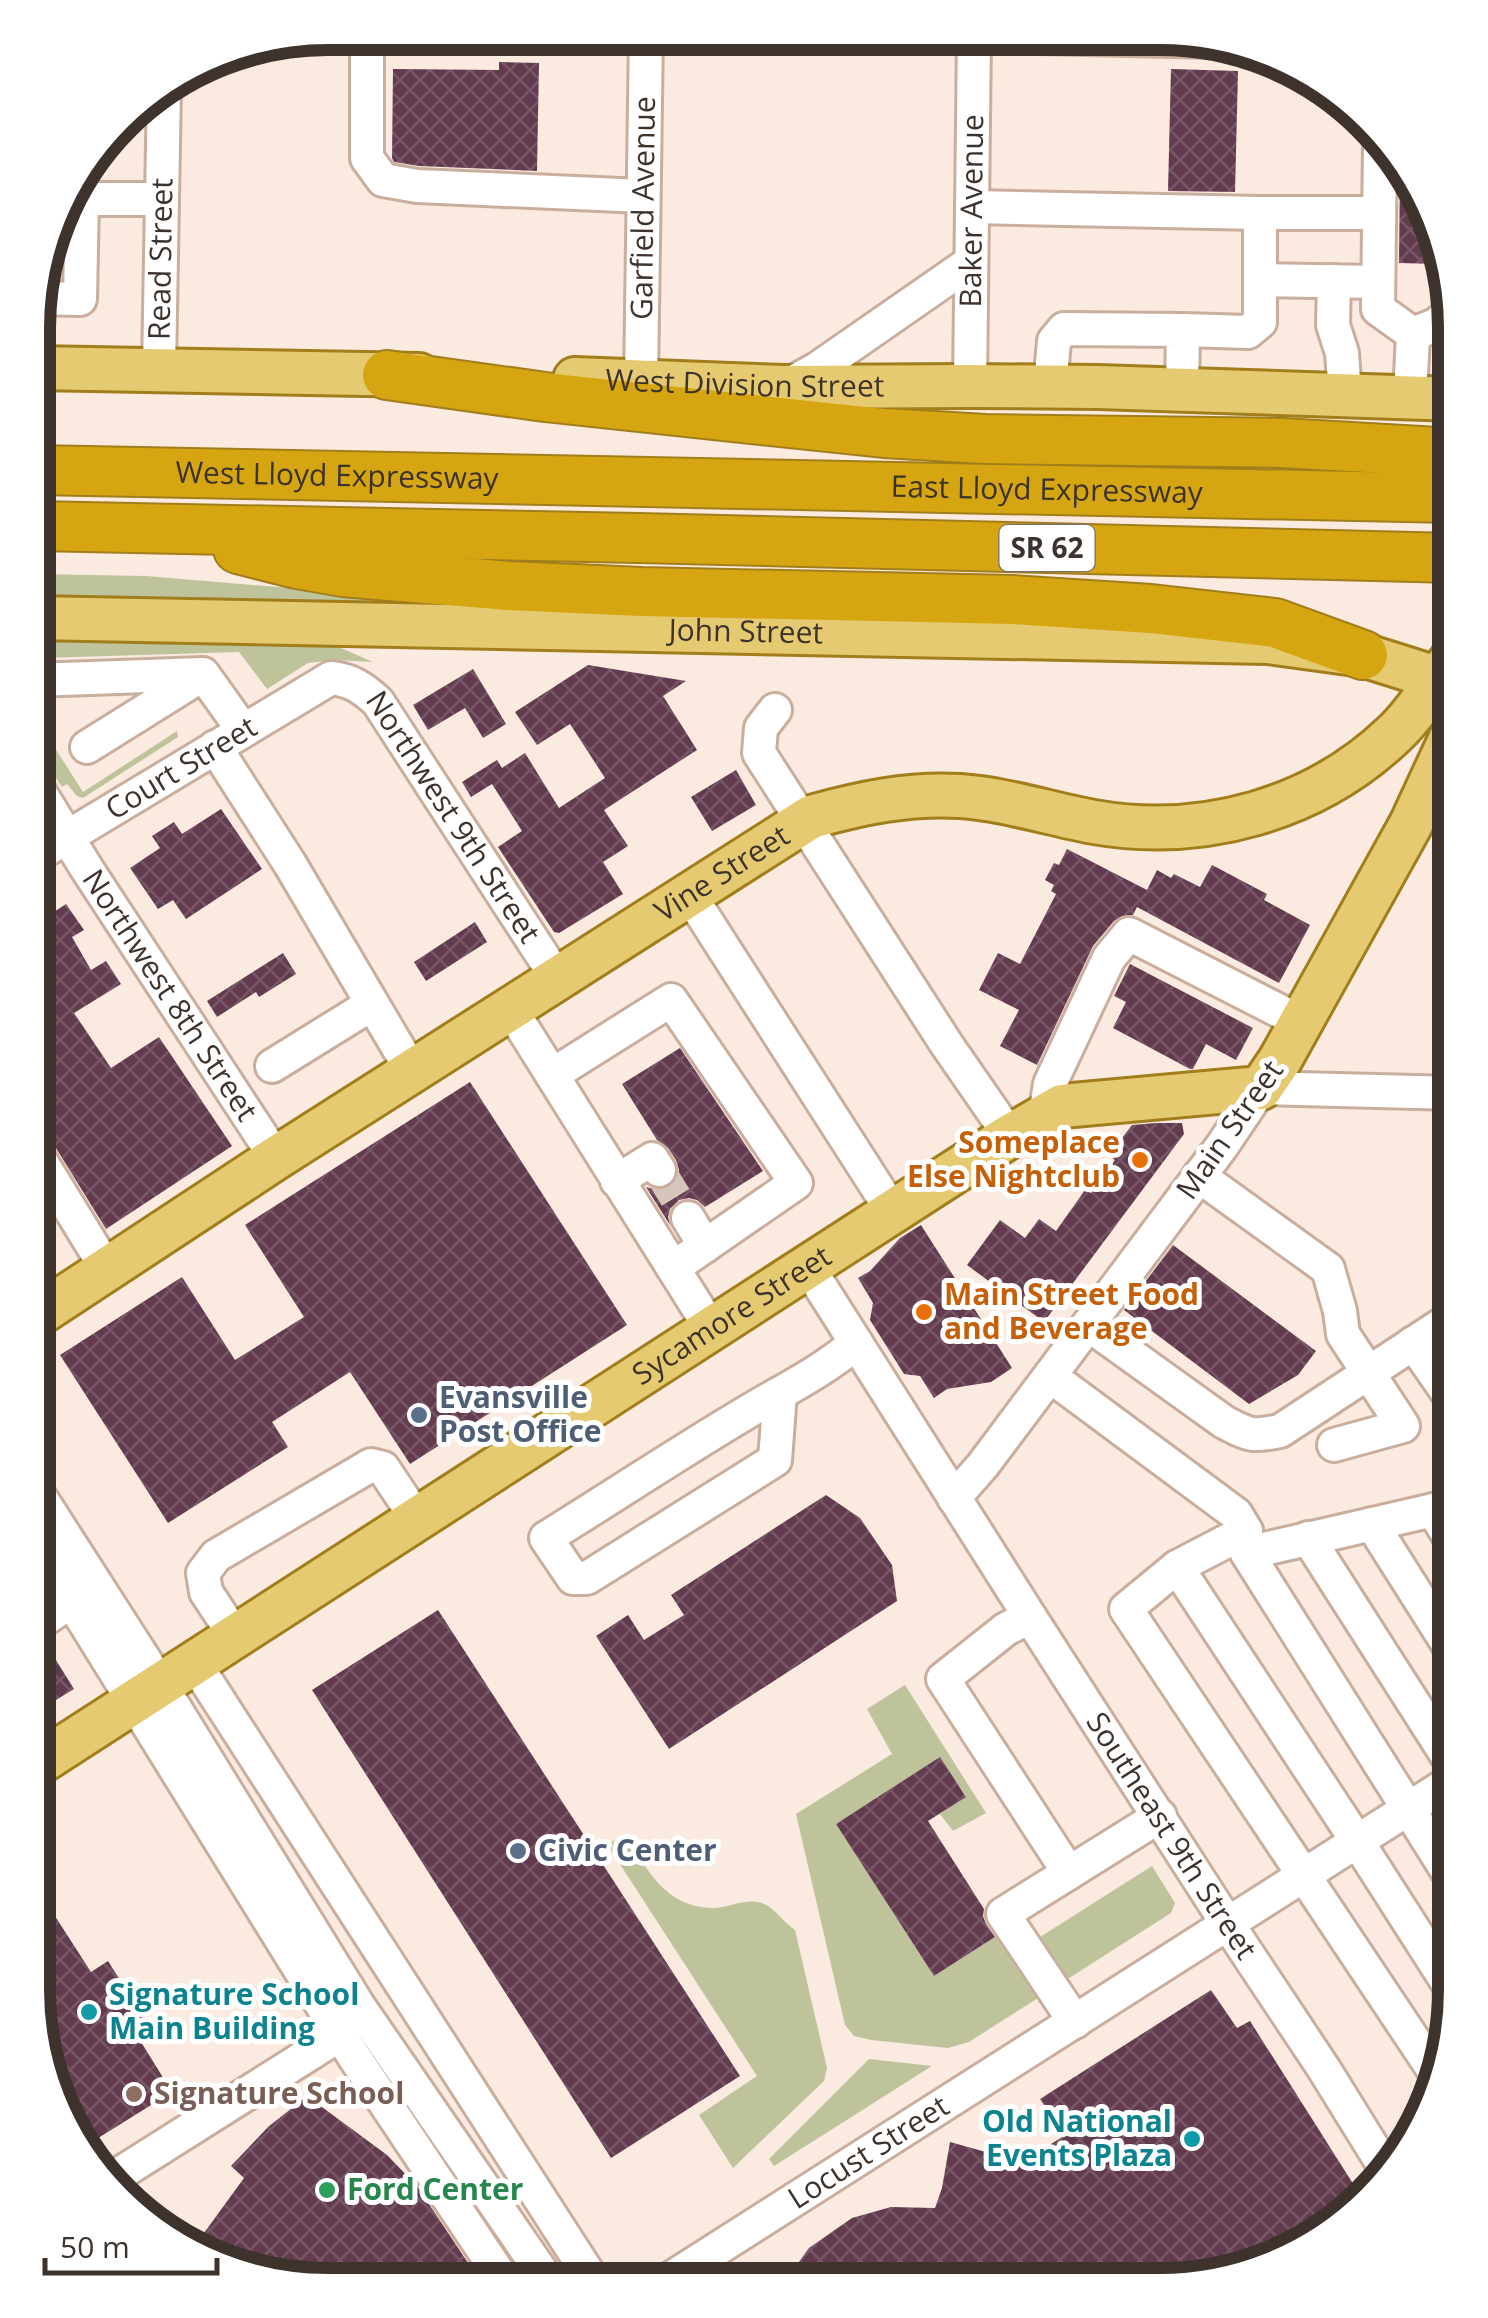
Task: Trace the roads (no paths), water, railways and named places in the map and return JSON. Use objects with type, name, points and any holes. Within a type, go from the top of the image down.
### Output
[{"type":"highway","points":[[387,375],[564,399],[884,433],[985,439],[1282,443],[1438,452]]},
{"type":"highway","name":"West Lloyd Expressway","points":[[50,470],[641,481]]},
{"type":"highway","name":"East Lloyd Expressway","points":[[641,481],[1438,498]]},
{"type":"highway","name":"West Lloyd Expressway","points":[[50,526],[638,538]]},
{"type":"highway","points":[[158,528],[343,572],[528,587],[1013,600],[1152,609],[1275,623],[1363,655]]},
{"type":"highway","name":"East Lloyd Expressway","points":[[638,538],[1438,558]]},
{"type":"main road","name":"West Division Street","points":[[50,368],[528,377],[784,387],[1050,387],[1438,398]]},
{"type":"main road","name":"John Street","points":[[50,618],[1268,642],[1438,671]]},
{"type":"main road","name":"Vine Street","points":[[50,1308],[276,1158],[803,822],[865,802],[906,796],[960,796],[1143,828],[1225,822],[1260,813],[1335,779],[1394,734],[1438,686]]},
{"type":"main road","name":"Main Street","points":[[1261,1088],[1411,824],[1438,767]]},
{"type":"main road","name":"Sycamore Street","points":[[50,1751],[236,1636],[1062,1106],[1261,1088]]},
{"type":"street","points":[[368,50],[366,158],[383,180],[418,186],[643,196]]},
{"type":"street","name":"Garfield Avenue","points":[[641,383],[646,50]]},
{"type":"street","name":"Baker Avenue","points":[[970,386],[974,50]]},
{"type":"street","name":"Read Street","points":[[159,369],[164,104]]},
{"type":"street","points":[[1380,158],[1378,309],[1413,334]]},
{"type":"street","points":[[82,199],[162,199]]},
{"type":"street","points":[[972,207],[1379,213]]},
{"type":"street","points":[[1050,387],[1054,340],[1064,329],[1248,332],[1260,322],[1260,213]]},
{"type":"street","points":[[52,298],[80,299],[73,216]]},
{"type":"street","points":[[784,387],[818,368],[971,262]]},
{"type":"street","points":[[1260,280],[1378,282]]},
{"type":"street","points":[[1334,281],[1333,325],[1342,353],[1345,395]]},
{"type":"street","points":[[1413,334],[1438,323]]},
{"type":"street","points":[[1182,390],[1183,330]]},
{"type":"street","points":[[1410,397],[1413,334]]},
{"type":"street","points":[[50,679],[203,674]]},
{"type":"street","points":[[203,674],[229,738],[290,864],[412,1071]]},
{"type":"street","points":[[87,746],[203,674]]},
{"type":"street","name":"Court Street","points":[[50,847],[331,678]]},
{"type":"street","name":"Northwest 9th Street","points":[[331,678],[346,679],[378,702],[556,978]]},
{"type":"street","points":[[774,710],[761,728],[759,753],[947,1045],[1028,1125],[1109,958],[1129,934],[1301,1022]]},
{"type":"street","name":"Northwest 8th Street","points":[[50,807],[276,1158]]},
{"type":"street","points":[[689,894],[893,1212]]},
{"type":"street","points":[[552,1076],[671,1000],[796,1184],[696,1232],[673,1268]]},
{"type":"street","points":[[272,1066],[372,1004]]},
{"type":"street","points":[[510,1008],[712,1330]]},
{"type":"street","points":[[1261,1088],[1438,1092]]},
{"type":"street","name":"Main Street","points":[[954,1498],[983,1465],[1200,1176],[1261,1088]]},
{"type":"street","points":[[617,1181],[652,1159],[659,1170]]},
{"type":"street","points":[[1200,1176],[1328,1269],[1342,1334],[1402,1426],[1334,1444]]},
{"type":"street","points":[[50,1180],[108,1271]]},
{"type":"street","points":[[808,1267],[954,1498]]},
{"type":"street","points":[[1089,1324],[1232,1426],[1246,1434],[1261,1435],[1280,1431],[1437,1327]]},
{"type":"street","points":[[780,1393],[775,1460],[587,1578],[573,1578],[546,1538],[780,1393],[834,1362],[856,1343]]},
{"type":"street","points":[[1413,1343],[1437,1378]]},
{"type":"street","points":[[1050,1376],[1236,1514],[1246,1542],[1437,1855]]},
{"type":"street","points":[[236,1636],[206,1592],[203,1574],[216,1556],[372,1465],[383,1468],[416,1519]]},
{"type":"street","name":"Southeast 9th Street","points":[[954,1498],[1381,2159]]},
{"type":"street","points":[[1428,2063],[1126,1609],[1177,1566],[1246,1542],[1308,1538],[1437,1509]]},
{"type":"street","points":[[50,1512],[163,1682],[583,2268]]},
{"type":"street","points":[[1372,1524],[1437,1627]]},
{"type":"street","points":[[1308,1538],[1437,1740]]},
{"type":"street","points":[[50,1565],[67,1592],[163,1682],[358,2004],[539,2268]]},
{"type":"street","points":[[1177,1566],[1437,1966]]},
{"type":"street","points":[[50,1596],[67,1592]]},
{"type":"street","points":[[50,1610],[67,1592]]},
{"type":"street","points":[[1030,1617],[1006,1629],[944,1679],[1069,1872]]},
{"type":"street","points":[[163,1682],[341,2034],[495,2268]]},
{"type":"street","name":"Locust Street","points":[[687,2268],[1437,1791]]},
{"type":"street","points":[[1075,2022],[1002,1914],[1160,1816]]},
{"type":"street","points":[[119,2173],[341,2034],[358,2004]]},
{"type":"tunnel","points":[[659,1170],[688,1218]]},
{"type":"place","name":"Someplace Else Nightclub","points":[[1140,1160]]},
{"type":"place","name":"Main Street Food and Beverage","points":[[924,1312]]},
{"type":"place","name":"Evansville Post Office","points":[[419,1415]]},
{"type":"place","name":"Civic Center","points":[[518,1851]]},
{"type":"place","name":"Signature School Main Building","points":[[89,2012]]},
{"type":"place","name":"Signature School","points":[[134,2094]]},
{"type":"place","name":"Old National Events Plaza","points":[[1192,2139]]},
{"type":"place","name":"Ford Center","points":[[327,2190]]}]
